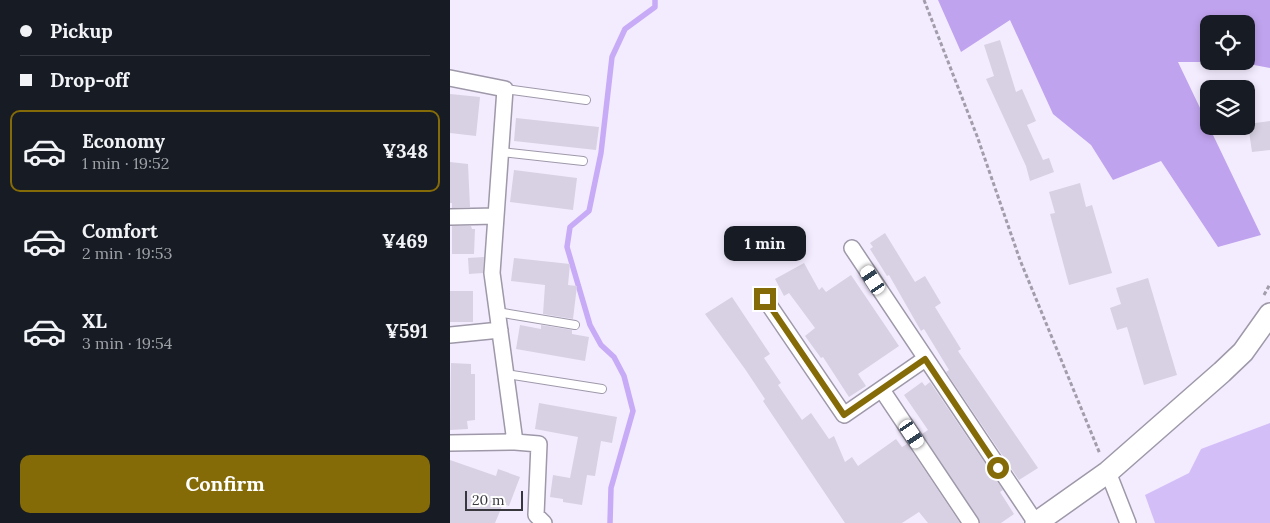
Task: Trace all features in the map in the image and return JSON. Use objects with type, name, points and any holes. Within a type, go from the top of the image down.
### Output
[{"type":"street","points":[[450,78],[505,88],[492,273],[515,442]]},
{"type":"street","points":[[450,217],[496,216]]},
{"type":"street","points":[[852,248],[1036,523],[1108,472],[1236,359],[1265,324],[1270,314]]},
{"type":"street","points":[[765,299],[844,415],[925,359]]},
{"type":"street","points":[[450,335],[500,330]]},
{"type":"street","points":[[882,390],[971,523]]},
{"type":"street","points":[[450,443],[515,442],[539,444],[536,515],[544,523]]},
{"type":"street","points":[[1108,472],[1128,523]]},
{"type":"lane","points":[[505,88],[586,100]]},
{"type":"lane","points":[[501,152],[583,161]]},
{"type":"lane","points":[[497,312],[575,325]]},
{"type":"lane","points":[[506,374],[602,389]]},
{"type":"path","points":[[924,0],[977,136],[1020,260],[1108,472]]},
{"type":"shaded area","points":[[938,0],[1270,0],[1270,68],[1255,65],[1255,15],[1200,15],[1200,62],[1178,62],[1200,108],[1200,135],[1213,135],[1261,235],[1218,247],[1161,161],[1113,180],[1091,145],[1053,114],[1010,20],[961,52]]},
{"type":"shaded area","points":[[1270,423],[1270,523],[1155,523],[1145,495],[1189,473],[1201,449]]},
{"type":"building","points":[[1000,40],[1016,92],[1022,89],[1036,121],[1027,125],[1043,160],[1049,158],[1054,172],[1030,181],[1026,166],[986,79],[994,76],[984,45]]},
{"type":"building","points":[[450,94],[480,97],[476,136],[450,133]]},
{"type":"building","points":[[516,118],[599,127],[596,150],[514,141]]},
{"type":"building","points":[[1270,121],[1270,150],[1252,152],[1250,135],[1255,135],[1255,123]]},
{"type":"building","points":[[450,162],[468,164],[470,207],[452,208],[452,203],[450,203]]},
{"type":"building","points":[[514,170],[577,178],[573,210],[510,202]]},
{"type":"building","points":[[1080,183],[1086,207],[1092,205],[1112,273],[1069,285],[1050,214],[1055,213],[1049,192]]},
{"type":"building","points":[[452,226],[471,226],[472,229],[475,229],[474,254],[452,254]]},
{"type":"building","points":[[885,233],[915,282],[925,276],[941,303],[935,307],[961,349],[958,351],[1038,468],[1019,480],[946,372],[949,370],[924,329],[921,331],[889,275],[887,276],[870,249],[873,247],[870,243]]},
{"type":"building","points":[[484,257],[483,273],[469,274],[468,258]]},
{"type":"building","points":[[514,258],[570,264],[568,285],[577,286],[573,319],[543,314],[545,285],[511,281]]},
{"type":"building","points":[[804,263],[819,290],[822,287],[826,292],[851,275],[899,346],[858,374],[866,386],[849,397],[823,357],[821,358],[805,336],[815,328],[789,293],[784,296],[775,279]]},
{"type":"building","points":[[1148,278],[1177,375],[1144,385],[1127,327],[1117,330],[1110,308],[1121,304],[1116,288]]},
{"type":"building","points":[[450,291],[473,291],[473,322],[450,322]]},
{"type":"building","points":[[732,297],[770,354],[764,358],[781,383],[778,385],[802,420],[811,413],[829,439],[834,436],[845,462],[852,457],[858,466],[896,439],[902,447],[907,444],[960,523],[928,523],[919,512],[902,523],[845,523],[763,401],[765,399],[745,369],[705,314]]},
{"type":"building","points":[[520,325],[541,329],[541,325],[572,330],[572,334],[589,337],[585,361],[516,349]]},
{"type":"building","points":[[451,363],[471,364],[471,374],[475,374],[475,420],[467,421],[468,429],[450,430]]},
{"type":"building","points":[[922,382],[925,386],[930,382],[1003,490],[1000,492],[1014,514],[1001,523],[980,523],[922,434],[928,430],[904,395]]},
{"type":"building","points":[[539,403],[617,417],[612,443],[601,441],[595,476],[587,475],[582,505],[563,502],[563,499],[550,497],[553,475],[570,478],[578,437],[535,429]]},
{"type":"building","points":[[450,460],[496,476],[498,469],[520,477],[509,506],[503,504],[495,523],[450,523]]},
{"type":"waterway","points":[[610,523],[611,488],[633,411],[624,376],[614,357],[601,345],[590,325],[567,247],[570,227],[589,211],[601,153],[612,57],[625,29],[655,7],[655,0]]},
{"type":"route","points":[[765,299],[844,415],[925,359],[998,468]]}]
